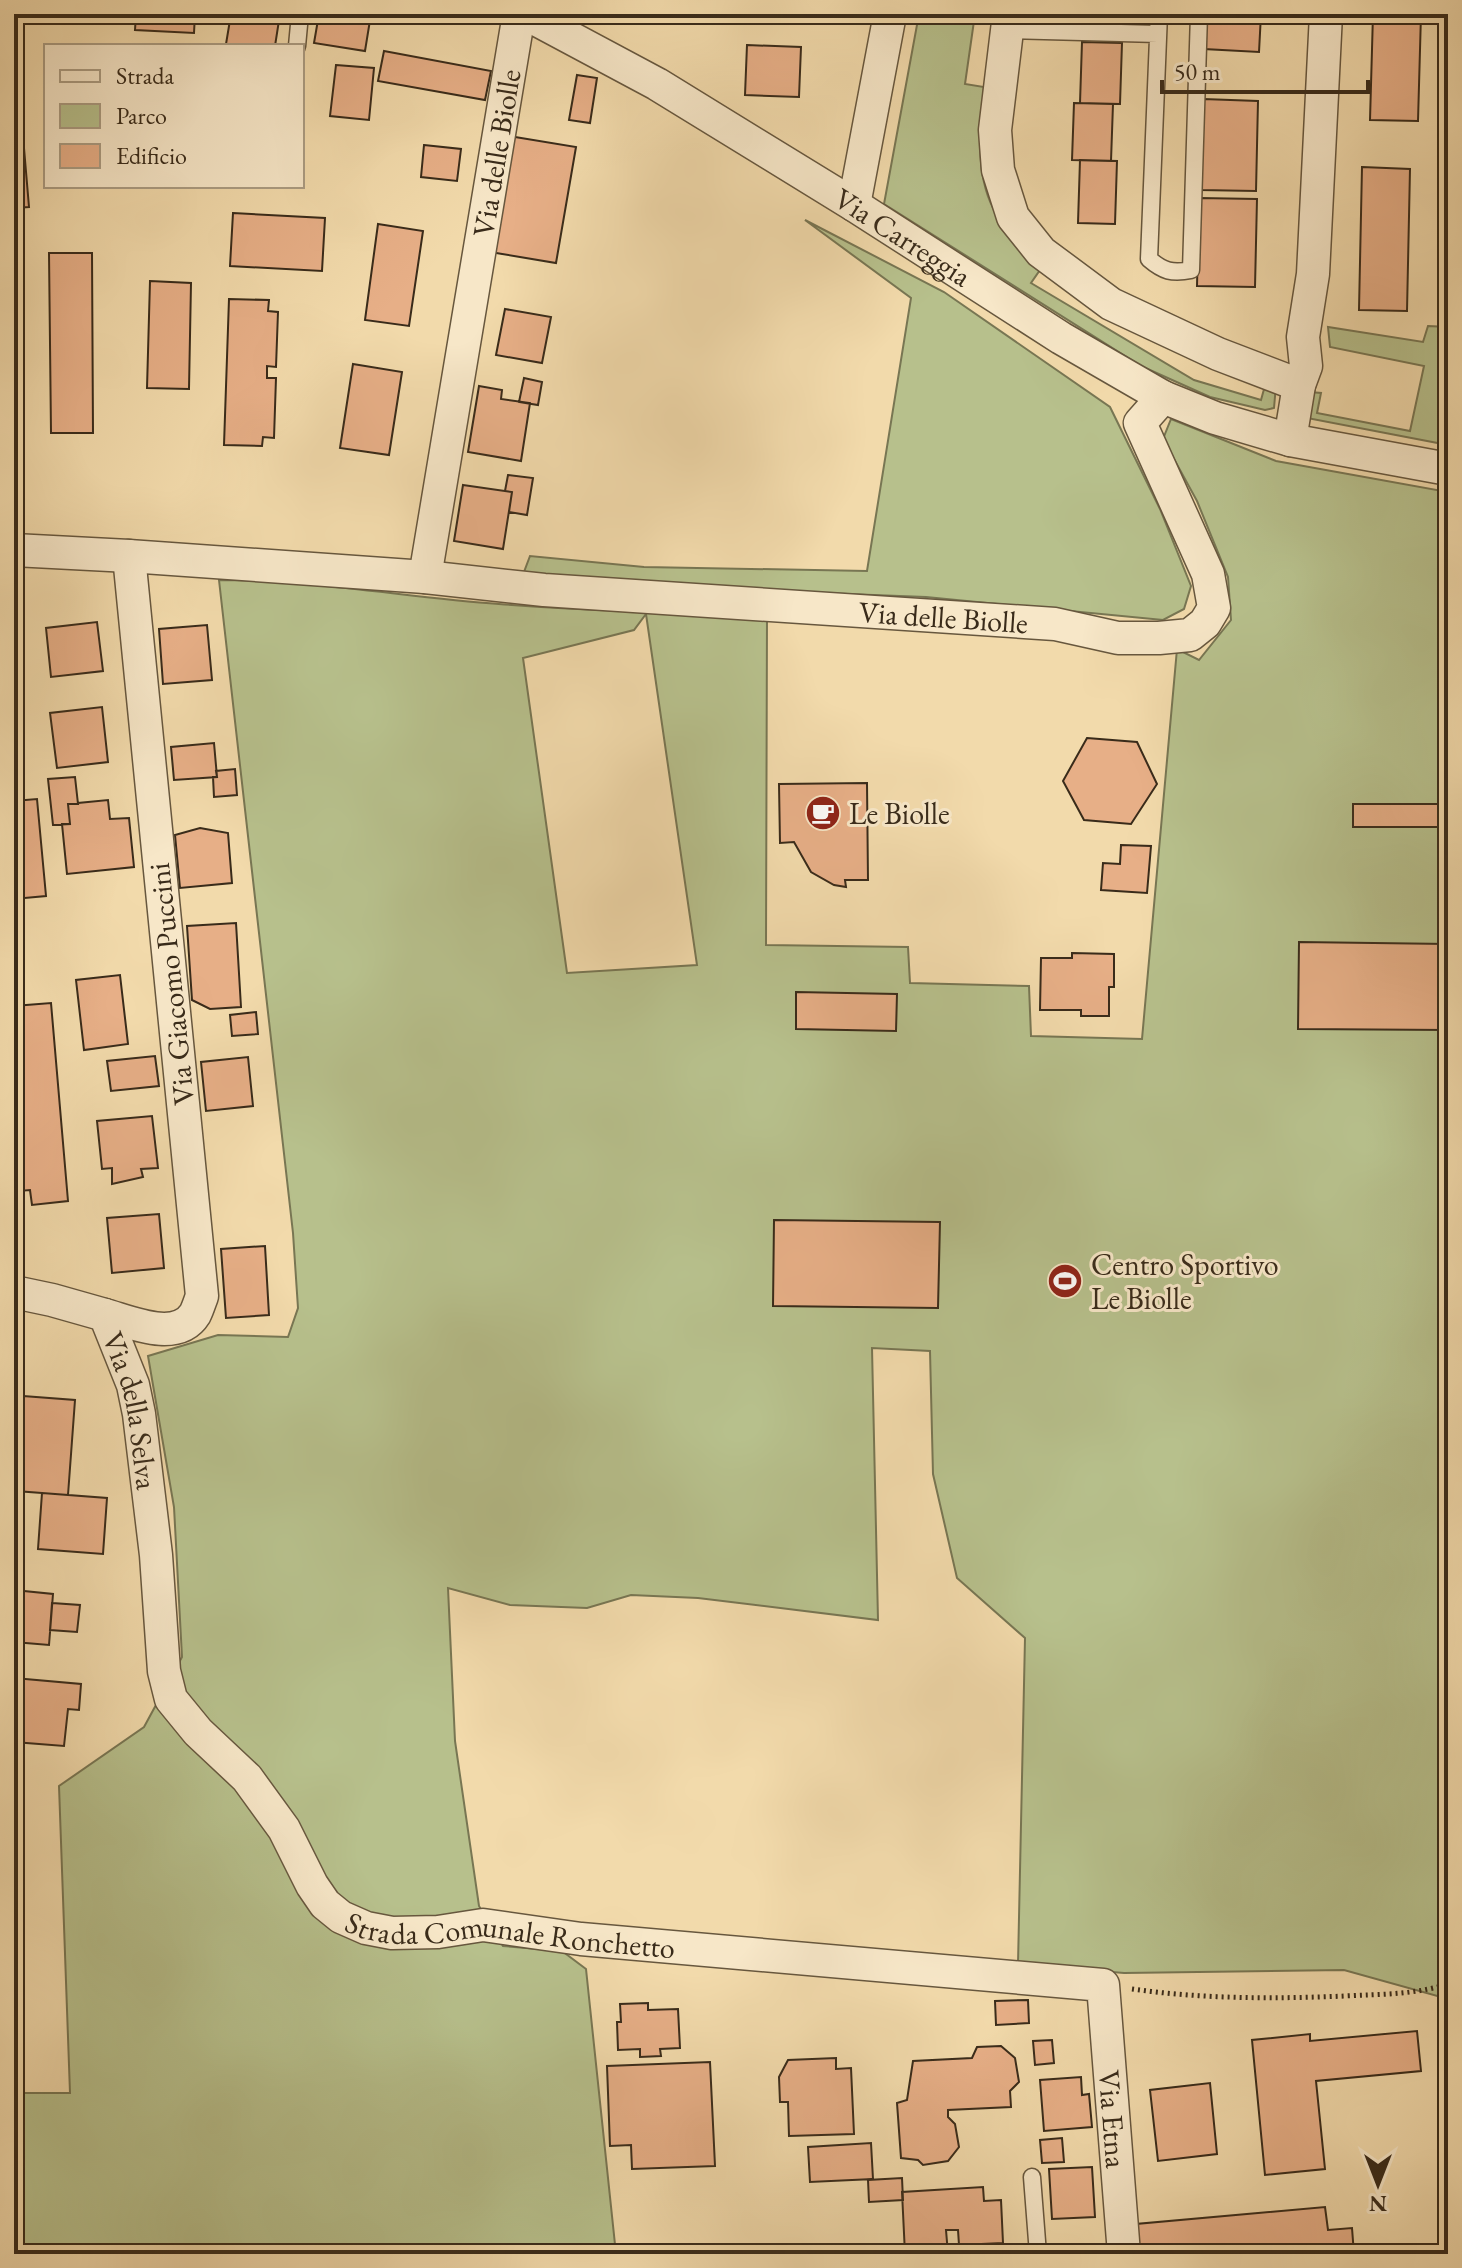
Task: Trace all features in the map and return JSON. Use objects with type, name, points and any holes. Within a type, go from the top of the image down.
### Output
[{"type":"street","name":"Via delle Biolle","points":[[425,577],[519,14]]},
{"type":"street","name":"Via Carreggia","points":[[526,14],[657,84],[854,205],[1061,338],[1163,397],[1215,418],[1290,440],[1448,469]]},
{"type":"street","points":[[854,205],[890,14]]},
{"type":"street","points":[[1290,440],[1299,385],[1306,366],[1303,337],[1313,274],[1326,14]]},
{"type":"street","points":[[1008,22],[995,130],[998,170],[1013,217],[1041,252],[1111,304],[1218,354],[1299,385]]},
{"type":"street","name":"Via delle Biolle","points":[[14,550],[1055,624],[1118,638],[1190,635],[1205,623],[1214,608],[1208,574],[1140,423],[1163,397]]},
{"type":"street","name":"Via Giacomo Puccini","points":[[105,1315],[158,1329],[179,1328],[194,1316],[202,1296],[129,556]]},
{"type":"street","name":"Via della Selva","points":[[14,1292],[105,1315],[133,1385],[156,1555]]},
{"type":"street","name":"Strada Comunale Ronchetto","points":[[156,1555],[164,1671],[171,1699],[198,1732],[247,1778],[284,1829],[312,1885],[325,1904],[341,1917],[366,1928],[392,1933],[438,1932],[483,1925],[581,1939],[1103,1985]]},
{"type":"street","name":"Via Etna","points":[[1103,1985],[1124,2254]]},
{"type":"lane","points":[[297,44],[300,14]]},
{"type":"lane","points":[[1159,14],[1149,259],[1160,269],[1175,274],[1191,270],[1199,14]]},
{"type":"lane","points":[[1008,22],[1158,34]]},
{"type":"lane","points":[[1032,2177],[1038,2254]]},
{"type":"path","points":[[1103,1985],[1158,1993],[1295,1998],[1418,1993],[1448,1984]]},
{"type":"green space","points":[[919,14],[975,14],[965,84],[984,87],[980,153],[985,185],[1002,222],[1042,267],[1031,283],[1194,380],[1261,400],[1266,382],[1276,385],[1274,408],[1265,410],[1210,397],[1141,366],[884,204]]},
{"type":"green space","points":[[805,220],[944,292],[1110,407],[1160,509],[1191,586],[1184,609],[1163,620],[926,597],[638,586],[524,572],[530,556],[644,567],[867,571],[911,298]]},
{"type":"green space","points":[[1428,326],[1448,327],[1448,445],[1307,418],[1310,392],[1321,393],[1317,413],[1410,431],[1424,366],[1330,347],[1328,327],[1423,342]]},
{"type":"green space","points":[[1171,419],[1276,461],[1448,492],[1448,1999],[1344,1970],[1124,1973],[1018,1964],[1025,1638],[957,1578],[933,1474],[930,1351],[872,1348],[878,1620],[698,1598],[631,1595],[587,1608],[510,1605],[448,1588],[455,1741],[479,1906],[503,1946],[562,1951],[586,1969],[616,2254],[14,2254],[14,2093],[70,2093],[59,1786],[144,1727],[182,1657],[174,1507],[148,1356],[218,1335],[288,1337],[298,1308],[293,1233],[219,580],[289,583],[532,606],[767,615],[766,945],[908,947],[910,983],[1029,986],[1031,1036],[1142,1039],[1177,649],[1199,660],[1231,620],[1228,577],[1197,501],[1163,439]],"holes":[[[646,614],[697,965],[567,973],[523,658],[634,630]]]},
{"type":"building","points":[[136,14],[195,14],[194,33],[135,30]]},
{"type":"building","points":[[231,14],[280,14],[275,44],[226,44]]},
{"type":"building","points":[[319,14],[371,14],[365,51],[314,43]]},
{"type":"building","points":[[1206,14],[1261,14],[1259,52],[1204,49]]},
{"type":"building","points":[[1373,14],[1421,14],[1418,121],[1370,120]]},
{"type":"building","points":[[1082,42],[1122,43],[1120,104],[1080,103]]},
{"type":"building","points":[[14,43],[29,207],[14,208]]},
{"type":"building","points":[[747,45],[801,47],[799,97],[745,95]]},
{"type":"building","points":[[384,51],[491,71],[485,100],[378,81]]},
{"type":"building","points":[[336,65],[374,68],[369,120],[330,116]]},
{"type":"building","points":[[577,75],[597,78],[590,123],[569,120]]},
{"type":"building","points":[[1203,99],[1258,101],[1256,191],[1200,190]]},
{"type":"building","points":[[1074,103],[1113,104],[1111,161],[1072,160]]},
{"type":"building","points":[[509,136],[576,147],[556,263],[490,252]]},
{"type":"building","points":[[424,145],[461,149],[457,181],[421,177]]},
{"type":"building","points":[[1080,160],[1117,161],[1115,224],[1078,223]]},
{"type":"building","points":[[1362,167],[1410,169],[1407,311],[1359,310]]},
{"type":"building","points":[[1199,198],[1257,199],[1255,287],[1197,286]]},
{"type":"building","points":[[233,213],[325,218],[322,271],[230,266]]},
{"type":"building","points":[[1446,221],[1448,262],[1444,262]]},
{"type":"building","points":[[378,224],[423,231],[409,326],[365,320]]},
{"type":"building","points":[[49,253],[92,253],[93,433],[51,433]]},
{"type":"building","points":[[1446,275],[1448,309],[1444,309]]},
{"type":"building","points":[[150,281],[191,283],[189,389],[147,388]]},
{"type":"building","points":[[229,299],[269,300],[268,311],[278,312],[276,367],[267,366],[267,378],[276,378],[274,438],[263,437],[262,446],[224,445]]},
{"type":"building","points":[[505,309],[551,317],[542,363],[496,355]]},
{"type":"building","points":[[353,364],[402,372],[389,455],[340,448]]},
{"type":"building","points":[[524,378],[542,382],[538,405],[519,402]]},
{"type":"building","points":[[479,386],[502,390],[501,399],[530,403],[521,461],[468,452]]},
{"type":"building","points":[[508,475],[533,478],[527,515],[509,512],[512,492],[505,491]]},
{"type":"building","points":[[463,485],[512,492],[503,549],[454,541]]},
{"type":"building","points":[[97,622],[103,671],[51,677],[46,628]]},
{"type":"building","points":[[207,625],[212,680],[163,684],[159,629]]},
{"type":"building","points":[[102,707],[108,762],[57,768],[50,713]]},
{"type":"building","points":[[1087,738],[1137,742],[1157,784],[1131,824],[1084,820],[1063,781]]},
{"type":"building","points":[[214,743],[217,777],[174,780],[171,747]]},
{"type":"building","points":[[235,769],[237,795],[214,797],[213,777],[217,777],[216,771]]},
{"type":"building","points":[[75,777],[78,804],[68,804],[70,824],[53,825],[48,779]]},
{"type":"building","name":"Le Biolle","points":[[867,783],[868,880],[845,880],[846,887],[834,885],[811,872],[794,842],[780,843],[779,784]]},
{"type":"building","points":[[37,799],[46,896],[14,899],[14,801]]},
{"type":"building","points":[[108,800],[110,819],[129,818],[134,867],[67,874],[62,824],[70,824],[68,804]]},
{"type":"building","points":[[1353,804],[1446,804],[1446,827],[1353,827]]},
{"type":"building","points":[[200,828],[228,833],[232,883],[180,888],[175,835]]},
{"type":"building","points":[[1121,845],[1151,846],[1147,893],[1101,890],[1103,863],[1120,864]]},
{"type":"building","points":[[236,923],[241,1007],[210,1009],[192,1000],[187,926]]},
{"type":"building","points":[[1299,942],[1448,944],[1448,1030],[1298,1029]]},
{"type":"building","points":[[1072,953],[1114,954],[1114,987],[1109,987],[1109,1016],[1081,1016],[1081,1010],[1040,1010],[1041,958],[1072,958]]},
{"type":"building","points":[[120,975],[128,1044],[84,1050],[76,980]]},
{"type":"building","points":[[796,992],[897,994],[896,1031],[796,1029]]},
{"type":"building","points":[[51,1003],[68,1201],[32,1205],[30,1190],[19,1191],[14,1122],[23,1121],[21,1099],[14,1100],[14,1006]]},
{"type":"building","points":[[256,1012],[258,1034],[232,1036],[230,1015]]},
{"type":"building","points":[[155,1056],[159,1086],[111,1091],[107,1061]]},
{"type":"building","points":[[248,1057],[253,1106],[206,1111],[201,1062]]},
{"type":"building","points":[[152,1116],[158,1168],[141,1169],[143,1177],[112,1184],[112,1168],[102,1169],[97,1121]]},
{"type":"building","points":[[159,1214],[164,1268],[112,1273],[107,1218]]},
{"type":"building","points":[[774,1220],[940,1222],[938,1308],[773,1306]]},
{"type":"building","points":[[265,1246],[269,1315],[226,1318],[221,1249]]},
{"type":"building","points":[[23,1396],[75,1400],[68,1495],[16,1491]]},
{"type":"building","points":[[42,1493],[107,1498],[103,1554],[38,1549]]},
{"type":"building","points":[[14,1590],[53,1594],[49,1645],[14,1642]]},
{"type":"building","points":[[52,1603],[80,1605],[77,1632],[50,1630]]},
{"type":"building","points":[[14,1678],[81,1684],[79,1710],[68,1709],[64,1746],[14,1742]]},
{"type":"building","points":[[1028,2000],[1029,2023],[996,2025],[995,2001]]},
{"type":"building","points":[[648,2003],[648,2010],[678,2009],[680,2048],[660,2049],[661,2056],[640,2057],[640,2049],[618,2050],[620,2004]]},
{"type":"building","points":[[1417,2031],[1421,2071],[1316,2081],[1325,2169],[1265,2175],[1252,2040],[1310,2034],[1310,2041]]},
{"type":"building","points":[[1052,2040],[1054,2063],[1035,2065],[1033,2041]]},
{"type":"building","points":[[1001,2046],[1015,2058],[1019,2082],[1010,2091],[1011,2107],[948,2110],[948,2117],[955,2124],[959,2147],[948,2161],[923,2165],[918,2160],[901,2158],[897,2103],[907,2100],[913,2061],[972,2058],[977,2047]]},
{"type":"building","points":[[836,2058],[836,2069],[851,2068],[854,2134],[789,2136],[788,2102],[780,2102],[779,2077],[788,2060]]},
{"type":"building","points":[[710,2062],[715,2166],[632,2169],[631,2145],[610,2146],[607,2066]]},
{"type":"building","points":[[1081,2077],[1082,2095],[1089,2094],[1092,2127],[1044,2131],[1040,2080]]},
{"type":"building","points":[[1210,2083],[1217,2154],[1158,2161],[1150,2090]]},
{"type":"building","points":[[1062,2138],[1064,2162],[1042,2163],[1040,2140]]},
{"type":"building","points":[[871,2143],[873,2179],[810,2182],[808,2147]]},
{"type":"building","points":[[1092,2167],[1095,2217],[1052,2219],[1049,2169]]},
{"type":"building","points":[[902,2178],[903,2200],[869,2202],[868,2180]]},
{"type":"building","points":[[983,2187],[984,2201],[1001,2200],[1003,2243],[959,2245],[958,2230],[946,2230],[948,2254],[905,2254],[902,2192]]},
{"type":"building","points":[[1325,2207],[1328,2230],[1352,2228],[1354,2254],[1138,2254],[1136,2224]]},
{"type":"place","name":"Le Biolle","points":[[823,813]]},
{"type":"place","name":"Centro Sportivo Le Biolle","points":[[1065,1281]]}]
